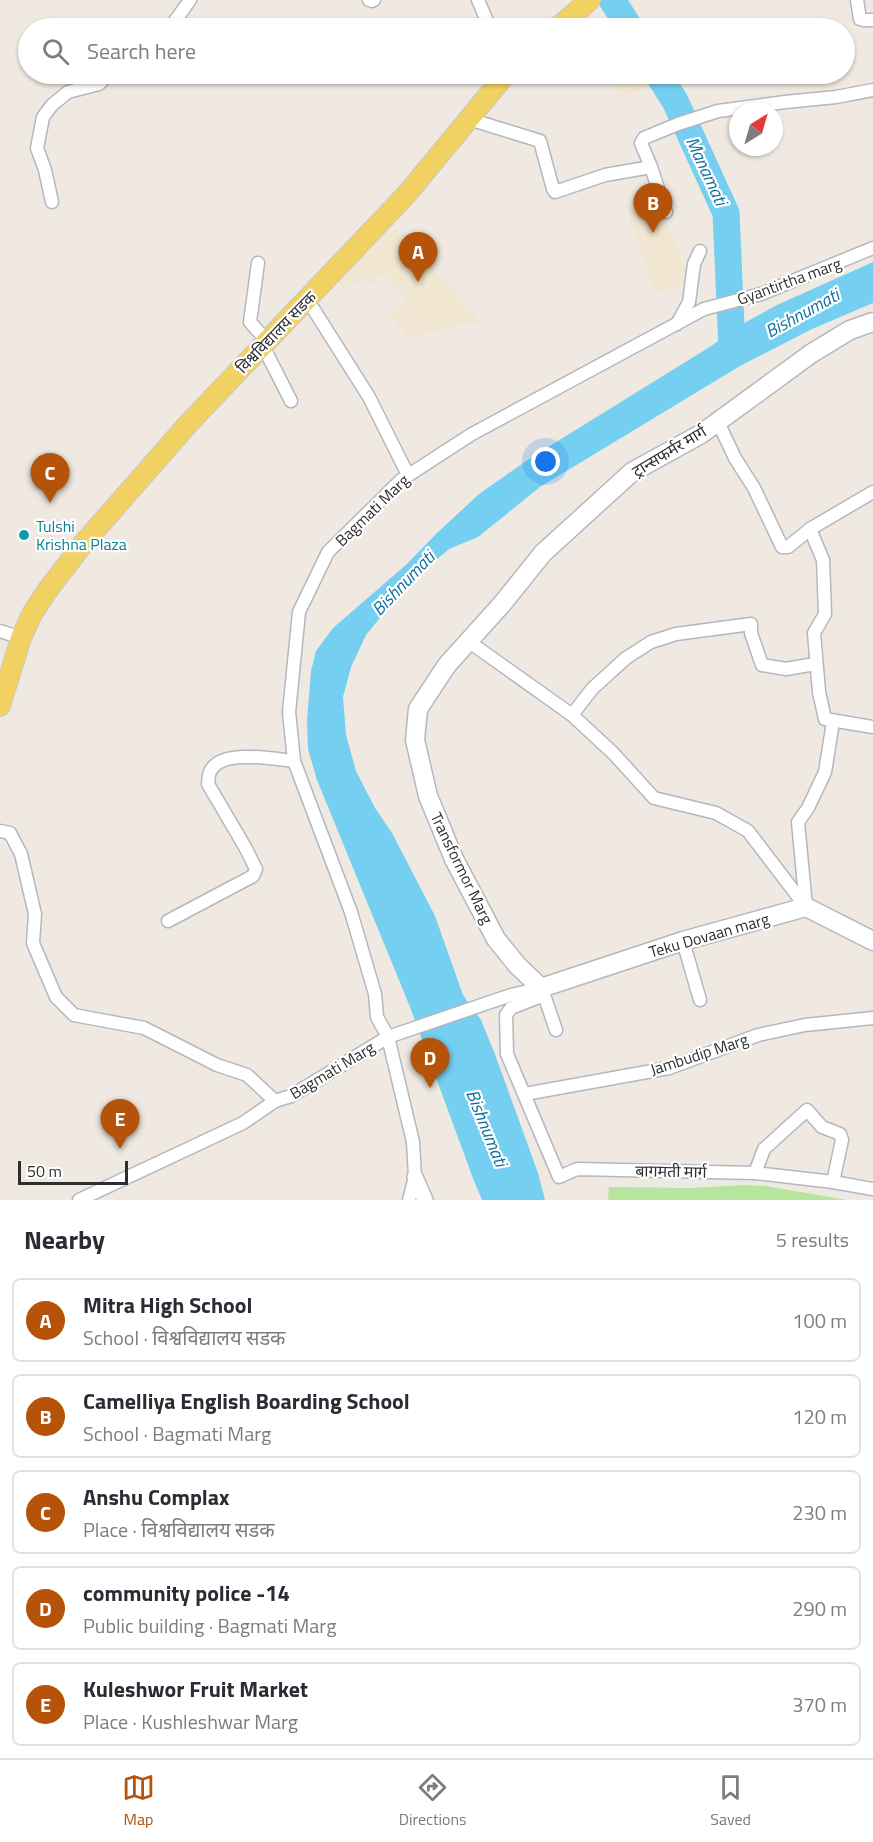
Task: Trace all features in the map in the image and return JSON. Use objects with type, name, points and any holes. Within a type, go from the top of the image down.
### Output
[{"type":"main road","points":[[569,18],[590,0]]},
{"type":"main road","name":"विश्वविद्यालय सडक","points":[[3,697],[21,638],[32,614],[89,536],[189,423],[406,195],[498,84]]},
{"type":"main road","name":"ट्रान्सफर्मर मार्ग","points":[[468,641],[543,554],[632,472],[700,434],[812,353],[850,330],[873,321]]},
{"type":"main road","name":"Transformor Marg","points":[[468,641],[447,665],[418,709],[415,740],[428,796],[454,858],[496,939],[543,992]]},
{"type":"main road","points":[[806,907],[873,941]]},
{"type":"main road","name":"Teku Dovaan marg","points":[[543,992],[683,941],[806,907]]},
{"type":"street","points":[[177,18],[190,0]]},
{"type":"street","points":[[478,0],[486,18]]},
{"type":"street","points":[[857,0],[860,18],[873,20]]},
{"type":"street","points":[[52,202],[45,170],[37,148],[43,117],[51,105],[68,92],[99,84]]},
{"type":"street","points":[[666,212],[642,141],[678,124],[718,111],[836,97],[873,90]]},
{"type":"street","points":[[469,118],[540,141],[555,192],[605,175],[651,167]]},
{"type":"street","name":"Gyantirtha marg","points":[[704,309],[761,294],[873,248]]},
{"type":"street","points":[[677,324],[688,302],[694,264],[700,251]]},
{"type":"street","points":[[258,263],[250,322],[265,344],[291,400]]},
{"type":"street","points":[[308,299],[369,397],[408,475]]},
{"type":"street","name":"Bagmati Marg","points":[[408,1200],[415,1177],[413,1142],[388,1037],[377,1017],[375,994],[351,912],[294,761],[289,712],[300,612],[328,552],[408,475],[472,434],[704,309]]},
{"type":"street","points":[[718,422],[735,458],[754,488],[782,547],[788,547],[810,529],[873,492]]},
{"type":"street","points":[[810,529],[823,560],[825,614],[814,633],[815,664],[825,719],[873,727]]},
{"type":"street","points":[[572,715],[591,689],[626,658],[651,642],[676,634],[751,624],[751,633],[762,665],[786,669],[815,664]]},
{"type":"street","points":[[0,631],[21,638]]},
{"type":"street","points":[[468,641],[572,715],[654,798],[716,813],[748,831],[806,907]]},
{"type":"street","points":[[806,907],[798,822],[808,808],[825,772],[833,722]]},
{"type":"street","points":[[168,921],[254,876],[256,869],[245,847],[208,784],[209,772],[215,764],[241,756],[294,761]]},
{"type":"street","points":[[0,831],[10,833],[21,854],[35,914],[33,943],[44,972],[56,997],[74,1015],[144,1028],[217,1065],[247,1076],[275,1101]]},
{"type":"street","points":[[683,941],[700,1000]]},
{"type":"street","points":[[388,1037],[511,995],[543,992]]},
{"type":"street","points":[[543,992],[556,1030]]},
{"type":"street","points":[[525,1094],[507,1054],[506,1015],[511,1008],[543,992]]},
{"type":"street","name":"Jambudip Marg","points":[[525,1094],[669,1068],[758,1035],[805,1025],[873,1018]]},
{"type":"street","name":"Bagmati Marg","points":[[79,1200],[243,1123],[275,1101],[291,1096],[388,1037]]},
{"type":"street","name":"बागमती मार्ग","points":[[525,1094],[560,1177],[577,1169],[755,1173],[873,1189]]},
{"type":"street","points":[[755,1173],[764,1149],[807,1110],[822,1127],[840,1134],[842,1140],[833,1182]]},
{"type":"street","points":[[415,1177],[425,1200]]},
{"type":"shaded area","points":[[615,84],[656,84],[620,97]]},
{"type":"shaded area","points":[[655,198],[691,282],[655,293],[626,206]]},
{"type":"shaded area","points":[[397,230],[481,321],[407,337],[389,315],[408,302],[384,273],[371,284],[365,277],[357,284],[351,280],[343,288],[336,278],[371,237]]},
{"type":"green space","points":[[766,1186],[847,1200],[608,1200],[609,1187],[690,1188]]},
{"type":"water","name":"Bishnumati","points":[[873,262],[873,303],[812,329],[740,366],[540,487],[478,537],[449,549],[422,572],[391,604],[366,635],[351,667],[343,697],[346,735],[356,771],[375,808],[392,833],[435,916],[463,995],[481,1020],[538,1173],[545,1200],[482,1200],[410,1007],[317,780],[308,749],[307,720],[311,671],[316,651],[333,628],[407,564],[479,494],[532,457],[746,322],[777,305]]},
{"type":"waterway","name":"Manamati","points":[[612,0],[624,18]]},
{"type":"waterway","name":"Manamati","points":[[664,84],[675,101],[726,213],[732,349]]},
{"type":"place","name":"Camelliya English Boarding School","points":[[653,233]]},
{"type":"place","name":"Mitra High School","points":[[418,282]]},
{"type":"place","name":"Anshu Complax","points":[[50,503]]},
{"type":"place","name":"Tulshi Krishna Plaza","points":[[24,535]]},
{"type":"place","name":"community police -14","points":[[430,1088]]},
{"type":"place","name":"Kuleshwor Fruit Market","points":[[120,1149]]}]
